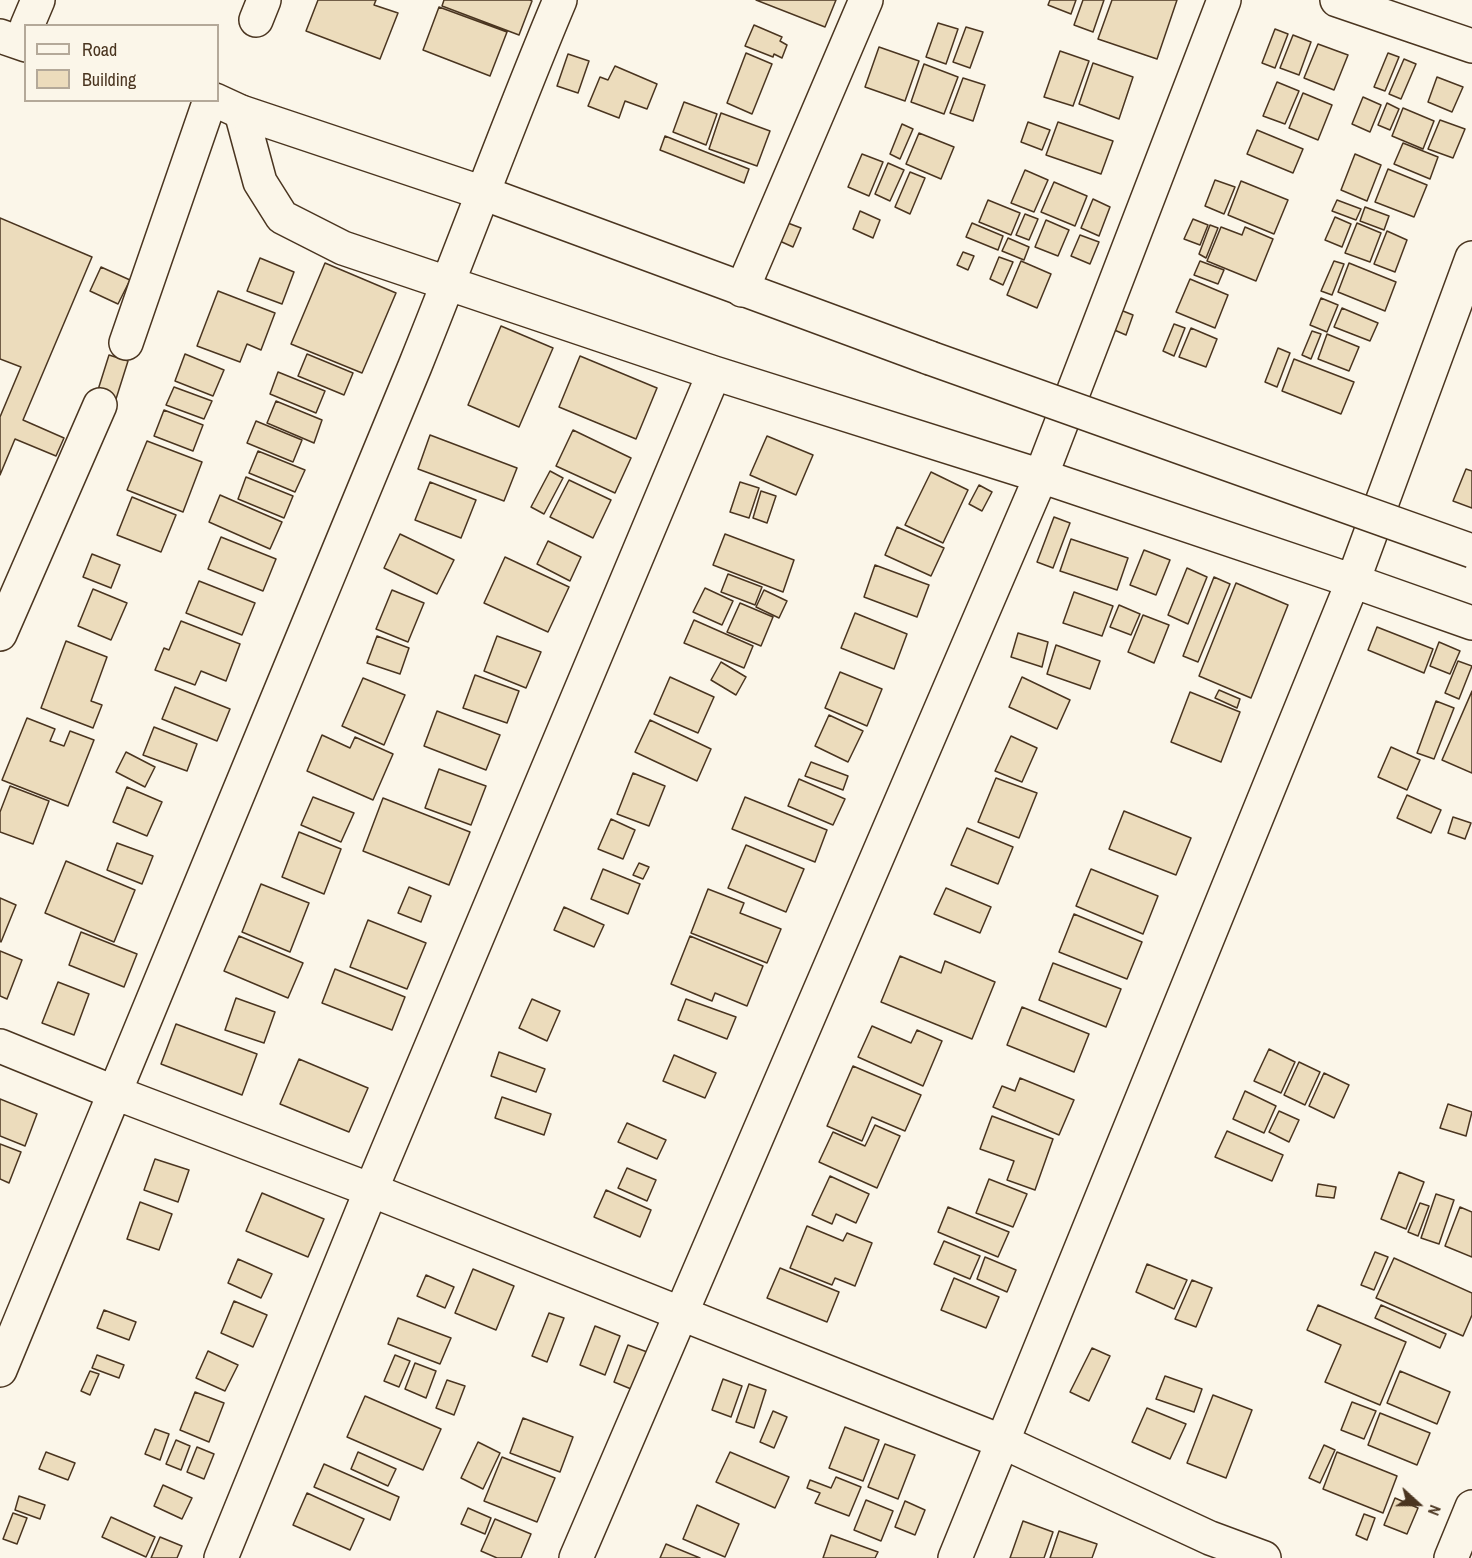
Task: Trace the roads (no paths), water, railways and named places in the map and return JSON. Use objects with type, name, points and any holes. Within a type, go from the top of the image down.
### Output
[{"type":"main road","points":[[26,24],[38,0]]},
{"type":"main road","points":[[0,1370],[112,1092],[252,762],[449,282],[560,0]]},
{"type":"main road","points":[[741,290],[866,0]]},
{"type":"main road","points":[[576,1558],[1041,476],[1224,0]]},
{"type":"main road","points":[[1337,0],[1472,46]]},
{"type":"main road","points":[[222,104],[483,194],[741,290],[1472,551]]},
{"type":"main road","points":[[222,104],[260,182],[282,217],[343,248],[714,373],[1041,476],[1472,623]]},
{"type":"main road","points":[[126,343],[222,104]]},
{"type":"main road","points":[[955,1558],[1353,581],[1472,258]]},
{"type":"main road","points":[[221,1558],[371,1190],[714,373]]},
{"type":"main road","points":[[0,634],[100,405]]},
{"type":"main road","points":[[0,1046],[112,1092],[371,1190],[1003,1442],[1210,1538],[1264,1558]]},
{"type":"main road","points":[[1451,1558],[1472,1507]]}]
